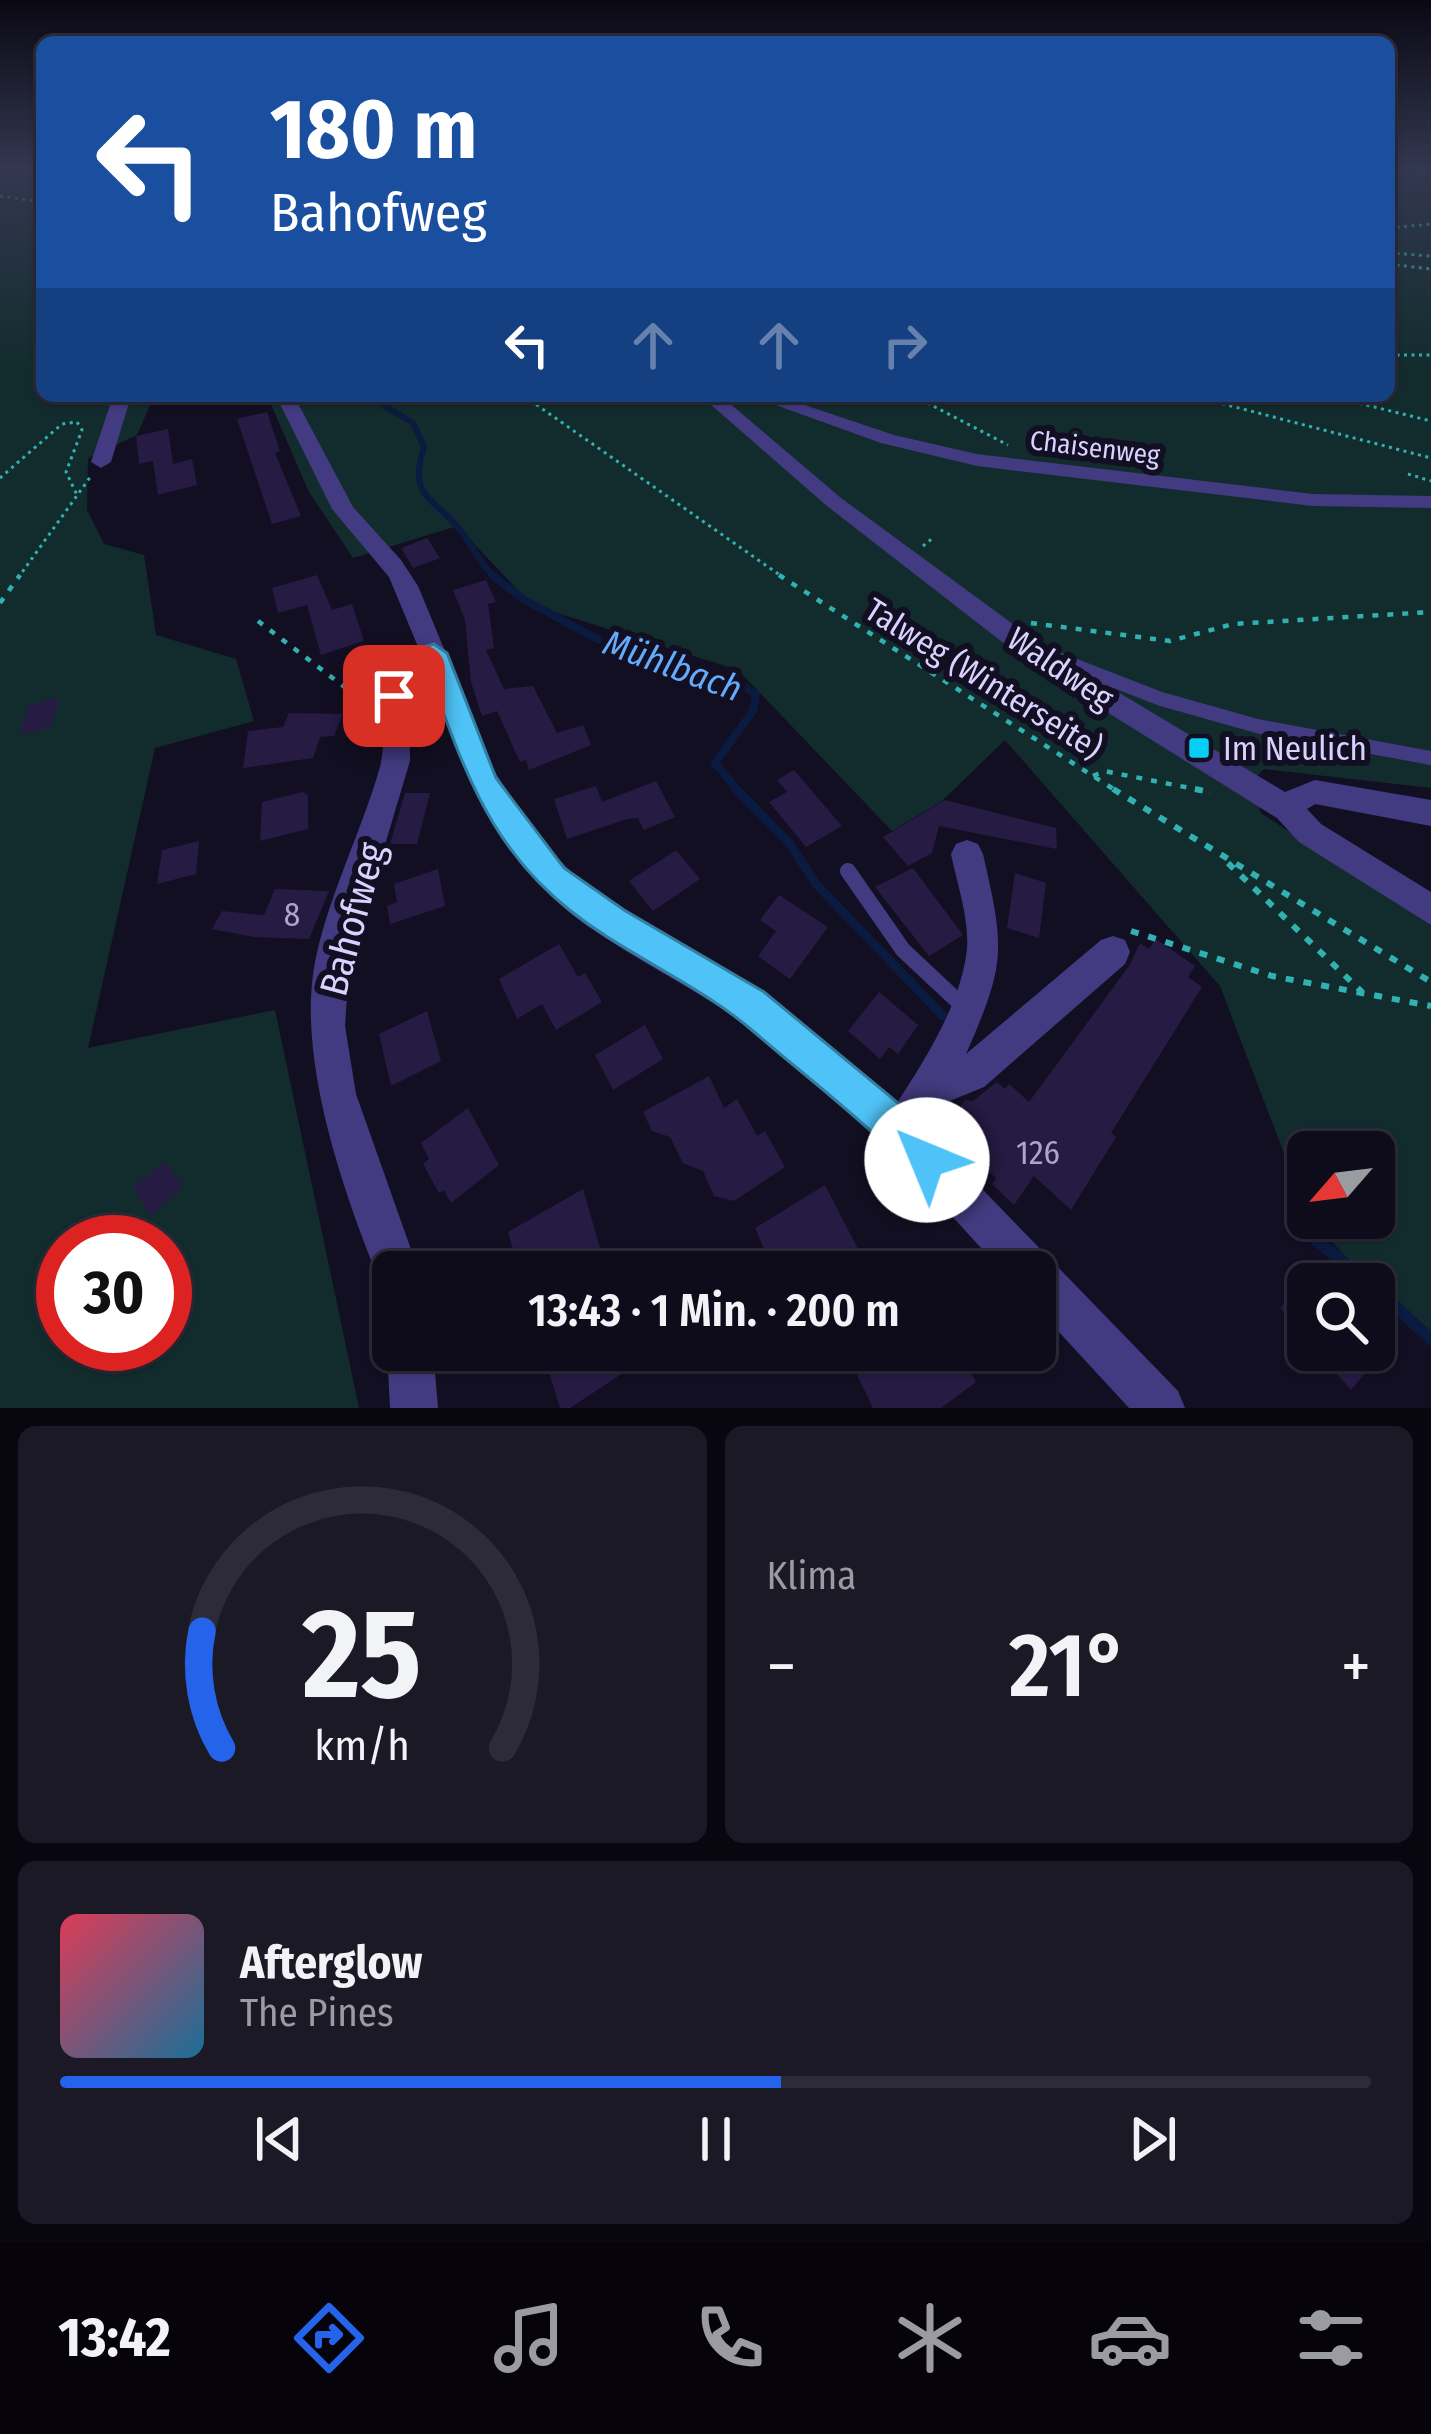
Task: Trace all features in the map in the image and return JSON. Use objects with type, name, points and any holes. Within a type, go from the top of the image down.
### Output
[{"type":"street","points":[[101,462],[120,402]]},
{"type":"street","points":[[288,402],[343,508],[403,580],[483,783],[552,878],[612,922],[751,1005],[901,1131],[1013,1251]]},
{"type":"street","name":"Waldweg","points":[[718,402],[834,502],[1042,659],[1288,809],[1310,833],[1431,910]]},
{"type":"street","name":"Chaisenweg","points":[[778,402],[929,451],[1313,500],[1431,502]]},
{"type":"street","name":"Bahofweg","points":[[390,1251],[337,1094],[327,1026],[332,964],[392,778],[397,675],[434,653]]},
{"type":"street","points":[[1288,809],[1301,795],[1315,792],[1431,813]]},
{"type":"street","points":[[901,1131],[932,1089],[984,947],[967,854]]},
{"type":"street","points":[[932,1089],[971,1074],[1122,941]]},
{"type":"street","points":[[1056,1296],[1161,1408]]},
{"type":"street","points":[[411,1371],[414,1408]]},
{"type":"lane","points":[[1042,659],[1051,657],[1161,698],[1257,726],[1431,758]]},
{"type":"lane","points":[[848,871],[903,950],[965,1008]]},
{"type":"path","points":[[1395,253],[1431,256]]},
{"type":"path","points":[[1395,265],[1431,269]]},
{"type":"path","points":[[1395,355],[1431,355]]},
{"type":"path","name":"Talweg (Winterseite)","points":[[532,402],[740,551],[1093,776],[1431,982]]},
{"type":"path","points":[[926,402],[1056,470]]},
{"type":"path","points":[[1216,402],[1431,458]]},
{"type":"path","points":[[1354,402],[1431,421]]},
{"type":"path","points":[[0,478],[62,424],[77,422],[82,430],[66,472],[77,495]]},
{"type":"path","points":[[0,603],[101,462]]},
{"type":"path","points":[[1408,474],[1431,481]]},
{"type":"path","points":[[1015,621],[1170,641],[1233,624],[1431,612]]},
{"type":"path","points":[[258,621],[398,723]]},
{"type":"path","points":[[1093,776],[1104,771],[1240,797],[1257,790]]},
{"type":"path","points":[[1225,858],[1365,994]]},
{"type":"path","points":[[1122,941],[1431,1006]]},
{"type":"green space","points":[[0,236],[36,236],[36,402],[151,402],[137,435],[88,458],[87,510],[104,544],[144,555],[156,635],[236,659],[254,721],[155,748],[88,1048],[275,1010],[359,1408],[0,1408]]},
{"type":"green space","points":[[1395,236],[1431,236],[1431,788],[1264,769],[1251,782],[1261,813],[1431,925],[1431,1346],[1395,1308],[1395,1263],[1352,1263],[1329,1239],[1395,1239],[1395,1131],[1287,1131],[1287,1161],[1220,986],[1005,740],[942,801],[892,831],[738,670],[532,605],[457,526],[353,558],[309,492],[270,402],[1395,402]]},
{"type":"building","points":[[267,412],[280,451],[275,453],[301,516],[272,524],[237,419]]},
{"type":"building","points":[[168,429],[173,464],[192,459],[197,485],[158,495],[153,461],[139,464],[136,436]]},
{"type":"building","points":[[427,538],[440,558],[413,568],[401,548]]},
{"type":"building","points":[[317,575],[332,610],[352,604],[364,641],[321,655],[307,605],[278,613],[272,588]]},
{"type":"building","points":[[486,580],[496,602],[488,604],[494,648],[486,650],[504,689],[533,686],[557,733],[583,725],[591,745],[529,770],[526,760],[520,762],[497,711],[482,716],[471,682],[465,620],[453,590]]},
{"type":"building","points":[[59,698],[52,727],[20,735],[28,705]]},
{"type":"building","points":[[289,713],[343,714],[334,736],[320,737],[313,758],[243,768],[248,731],[283,727]]},
{"type":"building","points":[[794,770],[842,826],[806,847],[769,802],[787,792],[777,780]]},
{"type":"building","points":[[656,781],[675,817],[644,830],[638,818],[627,819],[567,839],[554,799],[596,786],[602,802]]},
{"type":"building","points":[[302,792],[308,795],[308,829],[260,841],[262,802]]},
{"type":"building","points":[[405,793],[430,793],[417,844],[390,844]]},
{"type":"building","points":[[945,800],[1056,828],[1057,849],[939,826],[932,853],[908,866],[883,837]]},
{"type":"building","points":[[199,841],[196,874],[157,884],[162,850]]},
{"type":"building","points":[[676,850],[700,879],[653,911],[629,881]]},
{"type":"building","points":[[913,868],[963,935],[929,956],[875,887]]},
{"type":"building","points":[[438,869],[445,906],[390,924],[387,906],[397,902],[394,884]]},
{"type":"building","points":[[1015,873],[1046,883],[1039,938],[1007,928]]},
{"type":"building","points":[[275,889],[329,891],[309,939],[254,937],[212,929],[222,911],[264,915]]},
{"type":"building","points":[[779,895],[828,927],[790,979],[758,956],[776,931],[760,920]]},
{"type":"building","points":[[1156,939],[1195,966],[1188,977],[1202,987],[1111,1133],[1116,1137],[1071,1210],[1034,1176],[1014,1205],[992,1184],[996,1178],[944,1128],[965,1100],[973,1101],[997,1082],[1005,1089],[1009,1084],[1029,1102],[1129,966],[1140,943],[1149,949]]},
{"type":"building","points":[[559,944],[578,977],[585,973],[602,1002],[556,1030],[542,1004],[517,1019],[499,979]]},
{"type":"building","points":[[879,992],[918,1025],[898,1054],[889,1047],[880,1059],[848,1031]]},
{"type":"building","points":[[427,1011],[441,1061],[391,1086],[379,1034]]},
{"type":"building","points":[[645,1025],[663,1059],[613,1090],[595,1055]]},
{"type":"building","points":[[709,1076],[724,1108],[737,1099],[757,1136],[765,1131],[785,1167],[734,1201],[714,1196],[703,1171],[683,1163],[670,1137],[652,1131],[643,1112]]},
{"type":"building","points":[[468,1108],[499,1165],[451,1203],[444,1190],[439,1193],[423,1164],[429,1159],[421,1143]]},
{"type":"building","points":[[165,1161],[183,1187],[152,1215],[133,1188]]},
{"type":"building","points":[[825,1185],[859,1251],[765,1251],[755,1228]]},
{"type":"building","points":[[583,1189],[601,1251],[513,1251],[508,1232]]},
{"type":"building","points":[[549,1371],[626,1371],[570,1408],[560,1408]]},
{"type":"building","points":[[855,1371],[970,1371],[976,1382],[941,1408],[873,1408]]},
{"type":"building","points":[[1334,1371],[1367,1371],[1351,1390]]},
{"type":"waterway","name":"Mühlbach","points":[[378,402],[388,408]]},
{"type":"waterway","name":"Mühlbach","points":[[388,408],[413,423],[424,447],[419,477],[426,496],[451,519],[496,578]]},
{"type":"waterway","name":"Mühlbach","points":[[492,575],[523,599],[603,642],[662,654],[700,673],[727,677],[756,694],[753,711],[715,763],[739,792]]},
{"type":"waterway","name":"Mühlbach","points":[[736,789],[789,843],[816,884],[943,1016]]},
{"type":"waterway","name":"Mühlbach","points":[[1315,1239],[1344,1263]]},
{"type":"waterway","name":"Mühlbach","points":[[1395,1306],[1431,1339]]},
{"type":"place","name":"Im Neulich","points":[[1199,748]]},
{"type":"route","points":[[394,696],[395,678],[402,668],[434,653],[483,783],[552,878],[612,922],[751,1005],[901,1131],[927,1160]]}]
